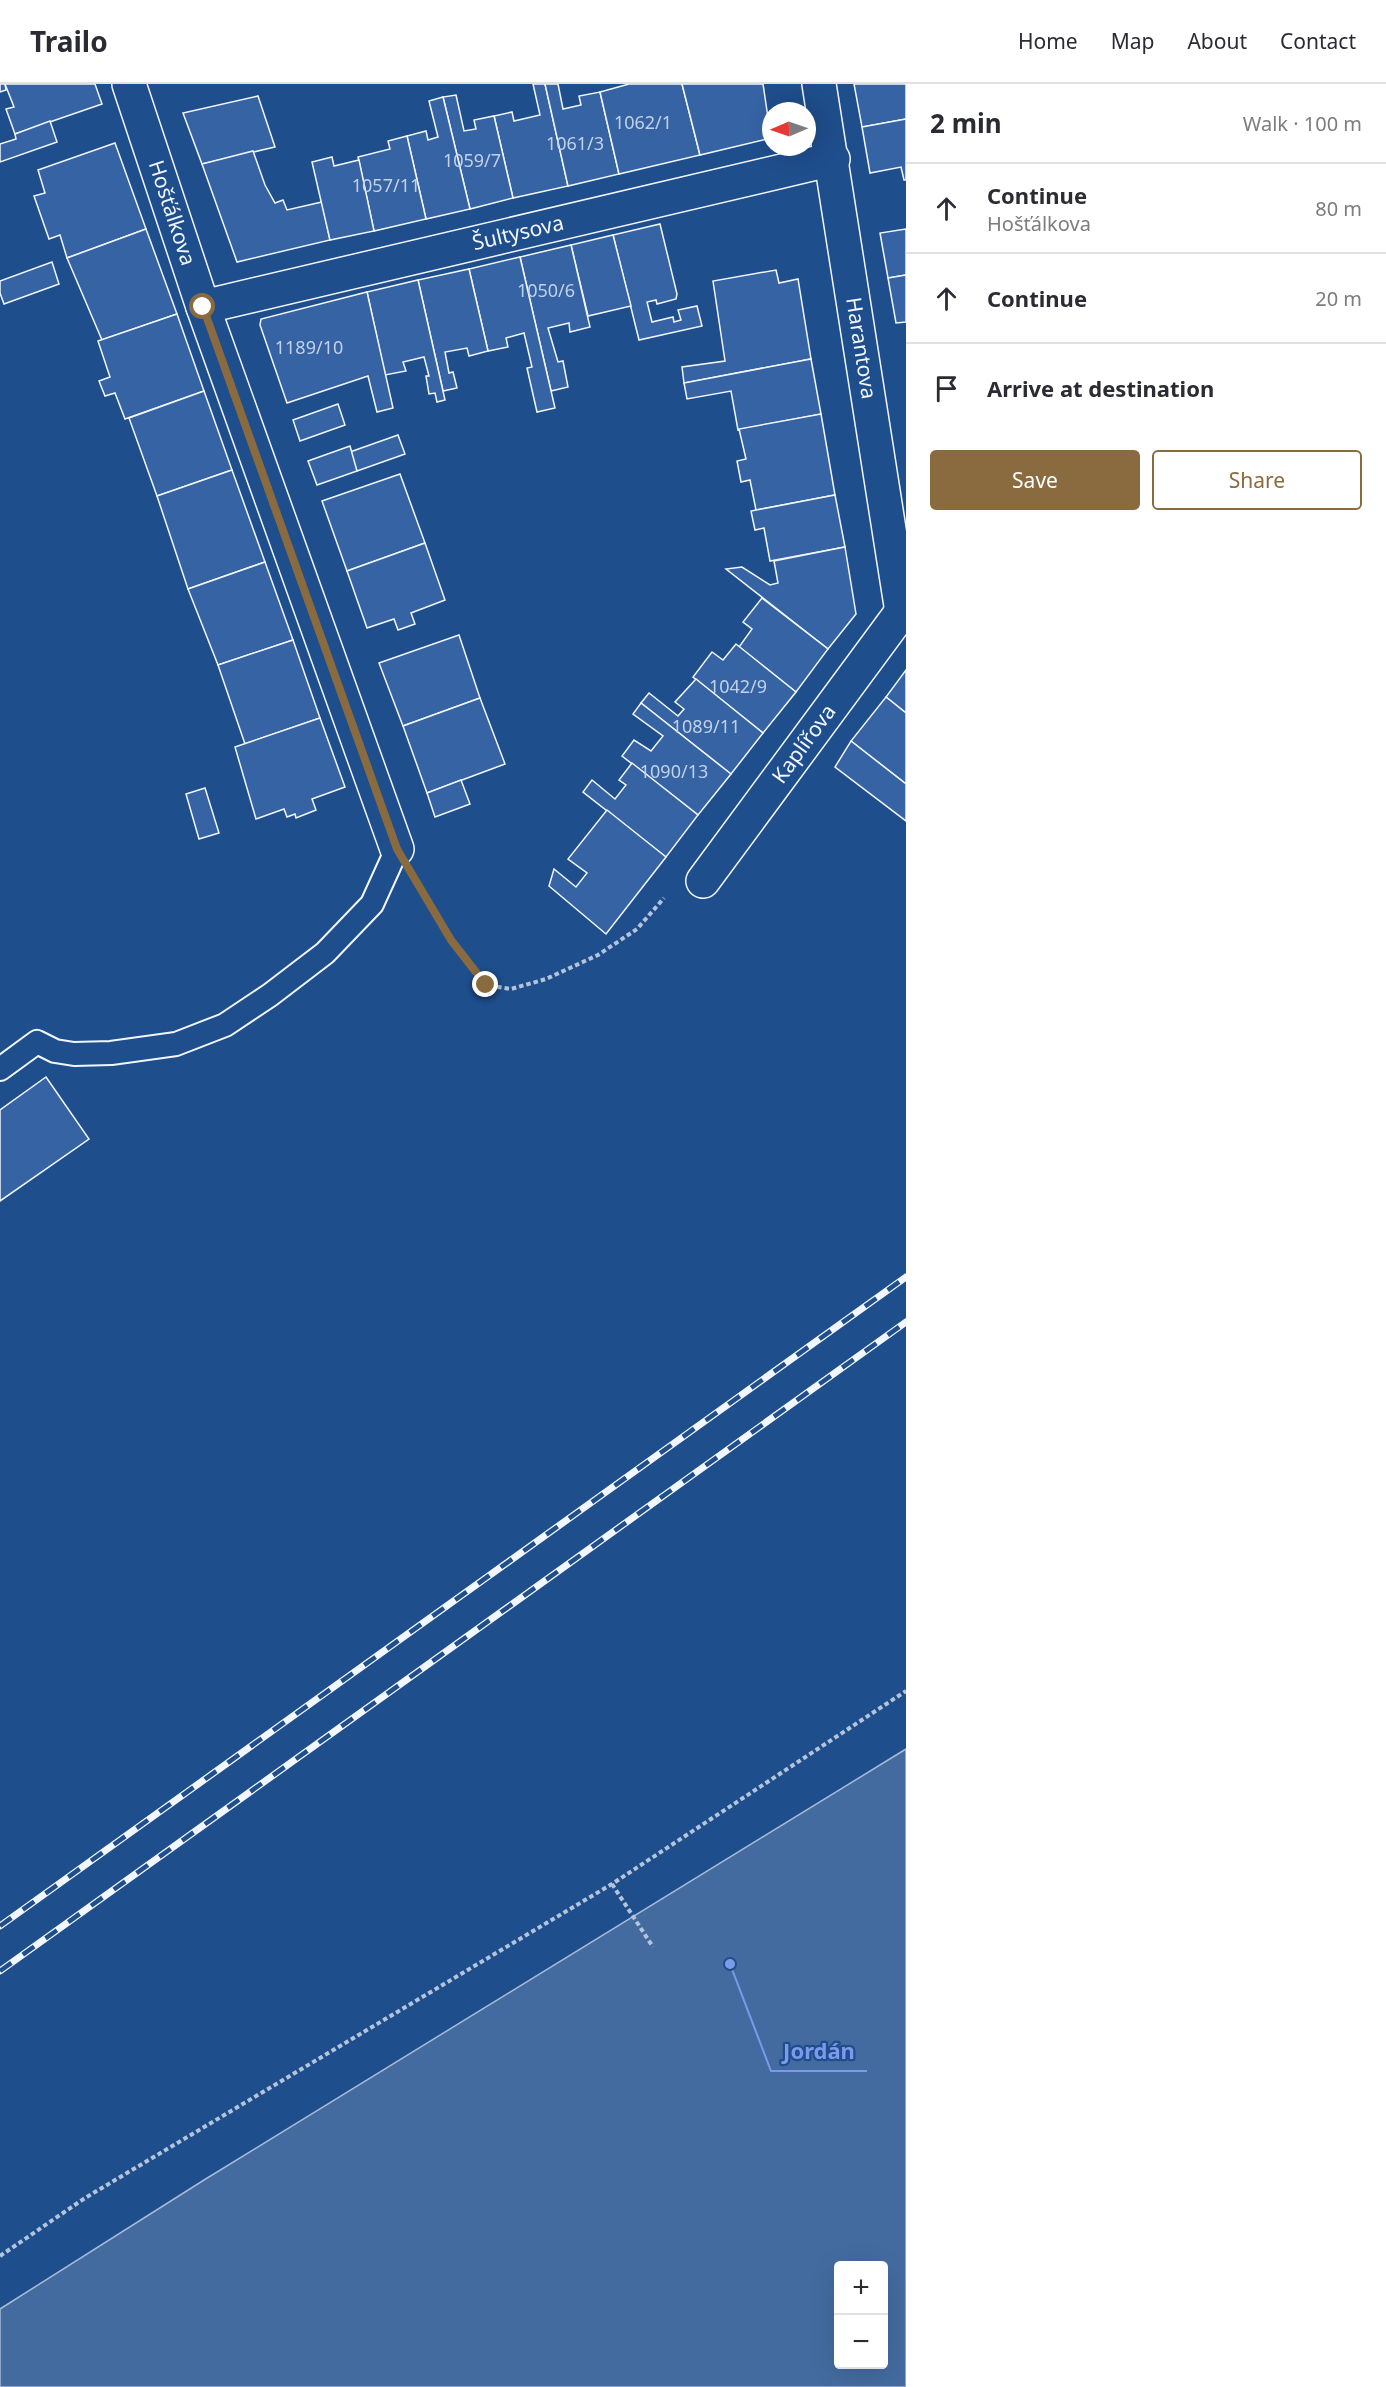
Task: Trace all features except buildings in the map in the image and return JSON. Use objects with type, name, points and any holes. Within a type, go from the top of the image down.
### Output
[{"type":"street","name":"Hošťálkova","points":[[129,84],[203,307],[397,849]]},
{"type":"street","name":"Harantova","points":[[819,84],[833,159],[904,609]]},
{"type":"street","name":"Šultysova","points":[[203,307],[833,159]]},
{"type":"street","name":"Kaplířova","points":[[703,881],[904,609]]},
{"type":"lane","points":[[0,1069],[37,1042],[55,1051],[74,1054],[111,1053],[176,1044],[225,1025],[270,995],[332,945],[372,904],[397,849]]},
{"type":"path","points":[[397,849],[451,940],[486,985],[511,988],[546,979],[598,955],[638,929],[664,898],[703,881]]},
{"type":"path","points":[[0,2256],[85,2198],[612,1884],[906,1691]]},
{"type":"path","points":[[612,1884],[653,1947]]},
{"type":"water","points":[[906,1749],[906,2387],[0,2387],[0,2309],[204,2180]]},
{"type":"railway","points":[[0,1926],[906,1277]]},
{"type":"railway","points":[[0,1971],[906,1322]]},
{"type":"place","name":"Jordán","points":[[730,1964]]},
{"type":"route","points":[[203,307],[397,849],[451,940],[486,985]]}]
